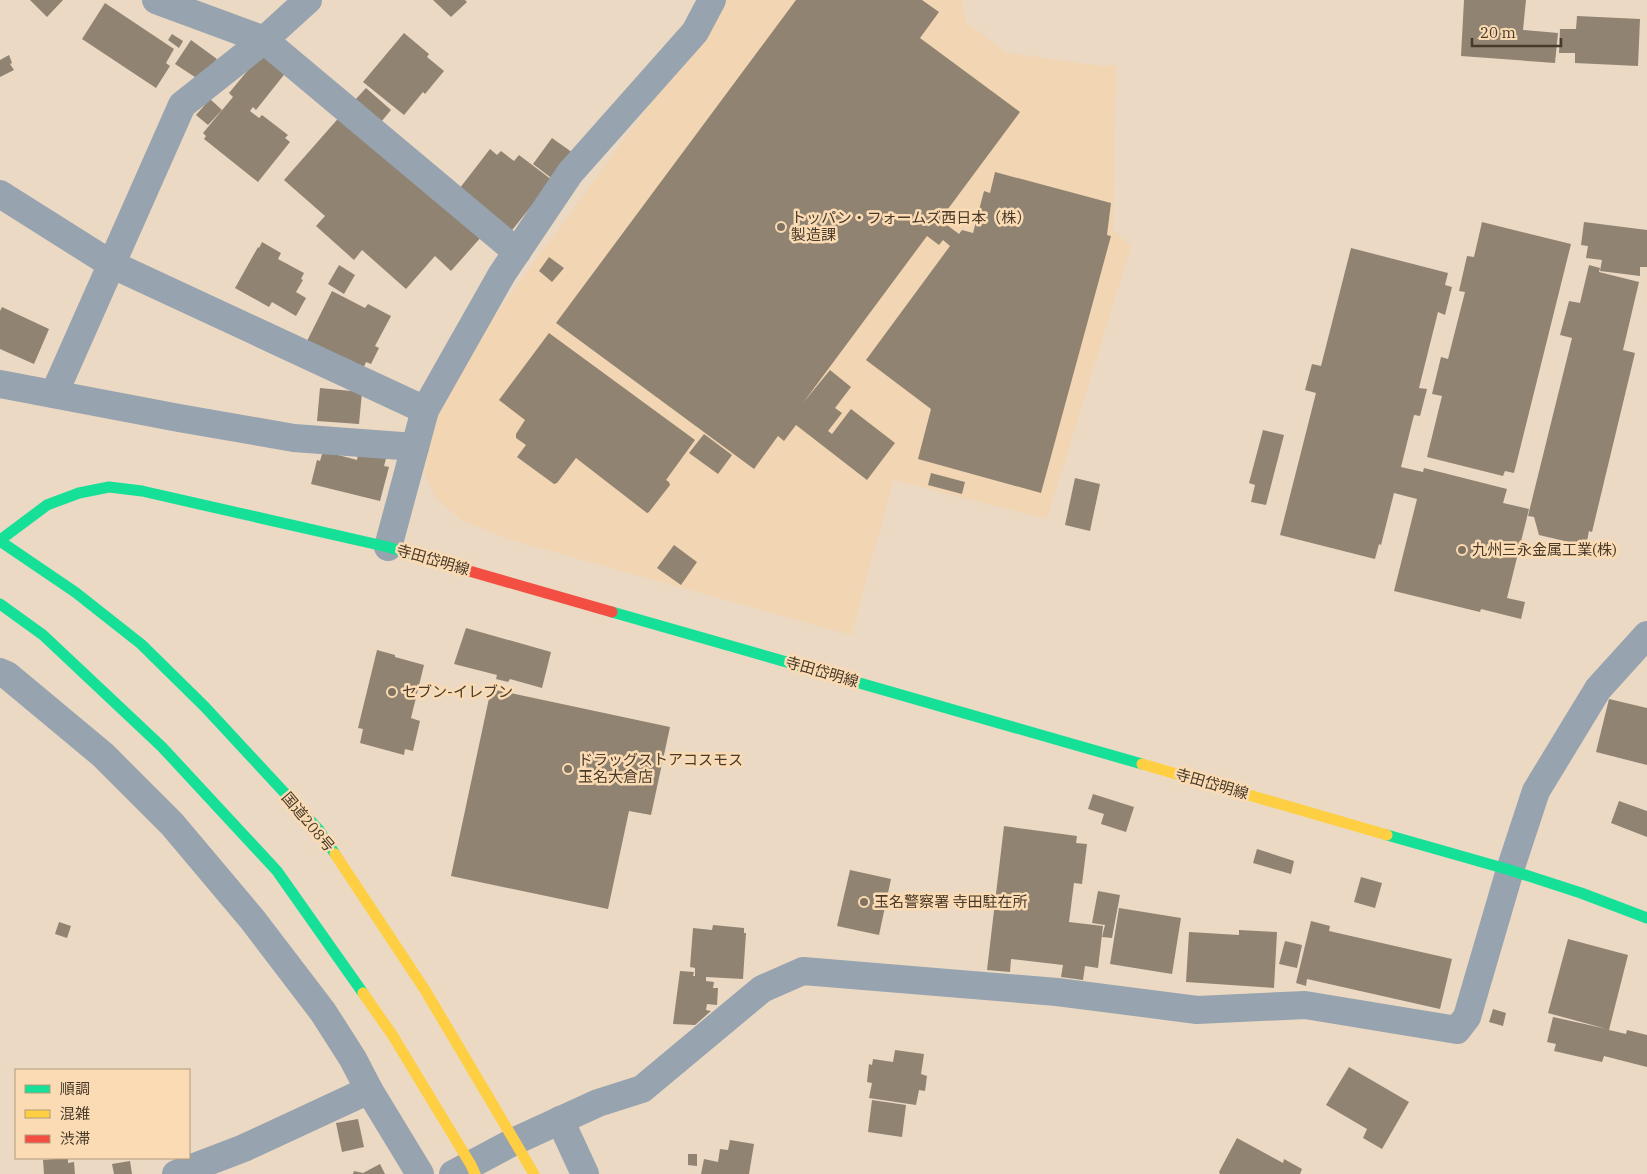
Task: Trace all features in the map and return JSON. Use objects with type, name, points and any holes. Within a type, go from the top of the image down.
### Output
[{"type":"main road","name":"寺田岱明線","points":[[0,540],[47,505],[80,493],[109,487],[142,491],[388,547],[1510,870],[1647,918]]},
{"type":"main road","name":"国道208号","points":[[0,540],[75,592],[140,644],[205,707],[319,830],[425,990],[534,1174]]},
{"type":"main road","points":[[0,604],[44,635],[162,746],[277,871],[393,1036],[466,1171]]},
{"type":"street","points":[[156,0],[264,40],[516,252]]},
{"type":"street","points":[[54,394],[182,105],[264,40],[308,0]]},
{"type":"street","points":[[388,547],[426,410],[502,274],[570,173],[695,32],[712,0]]},
{"type":"street","points":[[0,194],[111,264],[426,410]]},
{"type":"street","points":[[0,384],[294,438],[415,447]]},
{"type":"street","points":[[466,1171],[515,1141],[560,1120],[598,1103],[642,1089],[762,989],[803,971],[1056,992],[1197,1010],[1305,1005],[1457,1030],[1467,1017],[1510,870],[1536,791],[1598,689],[1647,635]]},
{"type":"street","points":[[0,672],[7,675],[103,755],[172,824],[252,919],[322,1012],[353,1058],[369,1090],[420,1174]]},
{"type":"street","points":[[176,1174],[244,1148],[369,1090]]},
{"type":"street","points":[[560,1120],[584,1174]]},
{"type":"shaded area","points":[[726,0],[962,0],[966,22],[1007,53],[1102,66],[1116,65],[1113,230],[1131,246],[1047,519],[894,480],[851,635],[511,540],[463,521],[436,498],[424,472],[436,410],[465,357]]},
{"type":"building","points":[[30,0],[63,0],[47,17]]},
{"type":"building","points":[[433,0],[465,0],[467,2],[451,17]]},
{"type":"building","name":"トッパン・フォームズ西日本（株） 製造課","points":[[796,0],[922,0],[939,12],[920,38],[1020,112],[942,217],[945,220],[943,222],[959,234],[962,230],[973,233],[984,191],[990,193],[995,172],[1111,203],[1107,235],[1111,236],[1041,493],[918,459],[931,409],[866,360],[950,246],[943,240],[939,245],[927,236],[803,403],[830,370],[851,387],[835,408],[842,413],[828,431],[832,434],[851,409],[895,443],[867,480],[796,425],[784,441],[778,436],[754,469],[556,323]]},
{"type":"building","points":[[1464,0],[1526,0],[1523,30],[1558,33],[1555,63],[1461,56]]},
{"type":"building","points":[[105,3],[174,49],[166,63],[170,66],[156,88],[82,39]]},
{"type":"building","points":[[1577,16],[1640,19],[1638,66],[1575,63],[1575,53],[1559,53],[1560,29],[1576,29]]},
{"type":"building","points":[[404,33],[429,54],[427,57],[444,71],[404,115],[363,82]]},
{"type":"building","points":[[172,34],[183,41],[179,48],[168,40]]},
{"type":"building","points":[[191,40],[217,59],[201,81],[175,64]]},
{"type":"building","points":[[264,51],[287,71],[256,110],[253,107],[250,111],[259,118],[262,115],[288,135],[285,138],[290,142],[258,182],[204,139],[206,136],[203,133],[233,97],[229,93]]},
{"type":"building","points":[[9,55],[12,63],[10,64],[14,70],[0,77],[0,60]]},
{"type":"building","points":[[366,88],[391,110],[381,122],[355,100]]},
{"type":"building","points":[[210,99],[222,110],[208,125],[196,115]]},
{"type":"building","points":[[343,113],[482,236],[451,271],[435,256],[406,289],[362,250],[354,260],[316,226],[325,216],[284,180]]},
{"type":"building","points":[[552,138],[573,153],[554,180],[533,164]]},
{"type":"building","points":[[490,149],[497,155],[501,151],[514,161],[519,155],[552,180],[509,234],[456,193]]},
{"type":"building","points":[[1482,222],[1571,244],[1514,473],[1505,471],[1503,476],[1427,457],[1442,396],[1432,394],[1441,357],[1448,359],[1465,292],[1459,291],[1467,256],[1474,257]]},
{"type":"building","points":[[1584,222],[1647,230],[1647,267],[1640,267],[1640,276],[1600,271],[1602,260],[1586,258],[1588,246],[1581,245]]},
{"type":"building","points":[[262,242],[281,253],[278,259],[304,273],[301,279],[303,280],[296,292],[306,298],[296,316],[272,302],[269,307],[235,288]]},
{"type":"building","points":[[1351,248],[1448,273],[1445,285],[1452,287],[1445,315],[1438,312],[1419,388],[1427,389],[1420,416],[1414,415],[1401,467],[1423,472],[1424,468],[1507,489],[1503,503],[1529,509],[1507,598],[1525,602],[1521,619],[1481,609],[1480,612],[1394,591],[1417,499],[1394,493],[1381,545],[1379,544],[1375,559],[1280,535],[1316,393],[1305,390],[1312,364],[1321,366]]},
{"type":"building","points":[[549,257],[564,268],[552,282],[539,271]]},
{"type":"building","points":[[339,265],[355,275],[344,294],[328,284]]},
{"type":"building","points":[[1589,265],[1600,268],[1599,272],[1639,282],[1623,350],[1635,353],[1592,532],[1589,531],[1586,546],[1539,535],[1534,517],[1528,516],[1572,338],[1560,335],[1569,301],[1580,303]]},
{"type":"building","points":[[332,291],[365,308],[368,304],[391,316],[375,346],[379,348],[371,364],[366,362],[363,369],[307,341]]},
{"type":"building","points":[[2,307],[49,329],[34,364],[0,349],[0,311]]},
{"type":"building","points":[[549,333],[695,440],[666,480],[670,485],[649,512],[647,513],[576,458],[557,483],[554,484],[517,457],[526,445],[516,438],[516,434],[525,420],[499,400]]},
{"type":"building","points":[[320,388],[362,392],[359,424],[317,421]]},
{"type":"building","points":[[1263,430],[1284,435],[1266,505],[1251,502],[1255,485],[1249,483]]},
{"type":"building","points":[[704,434],[732,455],[718,474],[689,453]]},
{"type":"building","points":[[323,451],[357,460],[358,454],[387,455],[384,466],[389,467],[380,501],[311,484],[317,460],[320,461]]},
{"type":"building","points":[[931,473],[965,482],[962,494],[928,485]]},
{"type":"building","points":[[1075,478],[1100,484],[1090,531],[1065,525]]},
{"type":"building","points":[[674,545],[697,562],[681,585],[657,568]]},
{"type":"building","points":[[466,628],[551,652],[542,688],[510,679],[508,682],[496,679],[497,675],[454,664]]},
{"type":"building","name":"セブン-イレブン","points":[[377,650],[424,665],[411,718],[420,721],[413,751],[405,749],[404,755],[360,743],[363,729],[358,728]]},
{"type":"building","name":"ドラッグストアコスモス 玉名大倉店","points":[[491,689],[670,727],[651,815],[629,811],[608,909],[451,876]]},
{"type":"building","points":[[1609,699],[1647,708],[1647,765],[1596,752]]},
{"type":"building","points":[[1093,794],[1134,807],[1126,832],[1101,824],[1104,814],[1088,809]]},
{"type":"building","points":[[1619,801],[1647,811],[1647,837],[1611,823]]},
{"type":"building","points":[[1004,826],[1077,836],[1076,843],[1087,844],[1082,884],[1074,883],[1069,922],[1103,926],[1098,968],[1085,966],[1083,980],[1061,977],[1063,965],[1011,959],[1010,972],[987,970]]},
{"type":"building","points":[[1257,849],[1294,861],[1291,874],[1253,863]]},
{"type":"building","name":"玉名警察署 寺田駐在所","points":[[850,870],[891,879],[879,935],[837,926]]},
{"type":"building","points":[[1361,877],[1382,883],[1375,908],[1354,902]]},
{"type":"building","points":[[1098,891],[1120,895],[1112,938],[1102,937],[1105,925],[1092,923]]},
{"type":"building","points":[[1119,908],[1181,918],[1172,974],[1110,964]]},
{"type":"building","points":[[1311,921],[1330,926],[1329,931],[1452,959],[1440,1009],[1307,979],[1306,986],[1296,983]]},
{"type":"building","points":[[59,922],[71,926],[67,938],[55,934]]},
{"type":"building","points":[[713,925],[744,928],[744,933],[746,933],[743,979],[706,977],[706,981],[714,982],[713,988],[718,988],[717,1005],[707,1004],[706,1010],[711,1011],[695,1025],[673,1024],[680,971],[694,972],[693,976],[695,976],[695,968],[690,967],[693,928],[712,930]]},
{"type":"building","points":[[1239,930],[1277,932],[1274,988],[1186,982],[1189,932],[1239,935]]},
{"type":"building","points":[[1568,939],[1628,955],[1609,1030],[1626,1034],[1627,1030],[1647,1035],[1647,1067],[1604,1056],[1602,1062],[1554,1051],[1556,1044],[1547,1042],[1553,1017],[1607,1029],[1548,1013]]},
{"type":"building","points":[[1285,941],[1302,945],[1297,968],[1279,964]]},
{"type":"building","points":[[1493,1009],[1506,1013],[1503,1026],[1489,1022]]},
{"type":"building","points":[[895,1050],[924,1054],[921,1074],[927,1076],[925,1091],[919,1090],[916,1105],[869,1098],[872,1083],[867,1082],[869,1064],[872,1065],[873,1059],[893,1062]]},
{"type":"building","points":[[1349,1067],[1409,1102],[1382,1149],[1363,1138],[1367,1129],[1326,1105]]},
{"type":"building","points":[[872,1100],[906,1105],[902,1137],[868,1132]]},
{"type":"building","points":[[358,1119],[364,1147],[342,1152],[336,1123]]},
{"type":"building","points":[[1237,1138],[1283,1163],[1284,1159],[1302,1169],[1300,1174],[1220,1174],[1219,1172]]},
{"type":"building","points":[[730,1140],[754,1144],[749,1174],[701,1174],[704,1159],[718,1162],[720,1149],[728,1150]]},
{"type":"building","points":[[688,1154],[697,1154],[697,1166],[688,1165]]},
{"type":"building","points":[[68,1159],[68,1163],[74,1162],[75,1174],[44,1174],[43,1160]]},
{"type":"building","points":[[130,1161],[132,1174],[114,1174],[112,1164]]},
{"type":"building","points":[[380,1164],[385,1174],[353,1174],[354,1171],[363,1173]]},
{"type":"traffic: fast","points":[[0,540],[47,505],[79,493],[109,487],[142,491],[388,547],[445,564]]},
{"type":"traffic: fast","points":[[0,541],[75,592],[141,644],[205,707],[319,830],[335,854]]},
{"type":"traffic: fast","points":[[0,604],[43,635],[162,747],[277,871],[363,993]]},
{"type":"traffic: fast","points":[[612,612],[1142,764]]},
{"type":"traffic: fast","points":[[1387,835],[1510,870],[1581,893],[1647,918]]},
{"type":"traffic: slow","points":[[1142,764],[1387,835]]},
{"type":"traffic: slow","points":[[335,854],[425,990],[534,1174]]},
{"type":"traffic: slow","points":[[363,993],[393,1036],[475,1174]]},
{"type":"traffic: jam","points":[[445,564],[612,612]]},
{"type":"place","name":"トッパン・フォームズ西日本（株） 製造課","points":[[781,227]]},
{"type":"place","name":"九州三永金属工業(株)","points":[[1462,550]]},
{"type":"place","name":"セブン-イレブン","points":[[392,692]]},
{"type":"place","name":"ドラッグストアコスモス 玉名大倉店","points":[[568,769]]},
{"type":"place","name":"玉名警察署 寺田駐在所","points":[[864,902]]}]
